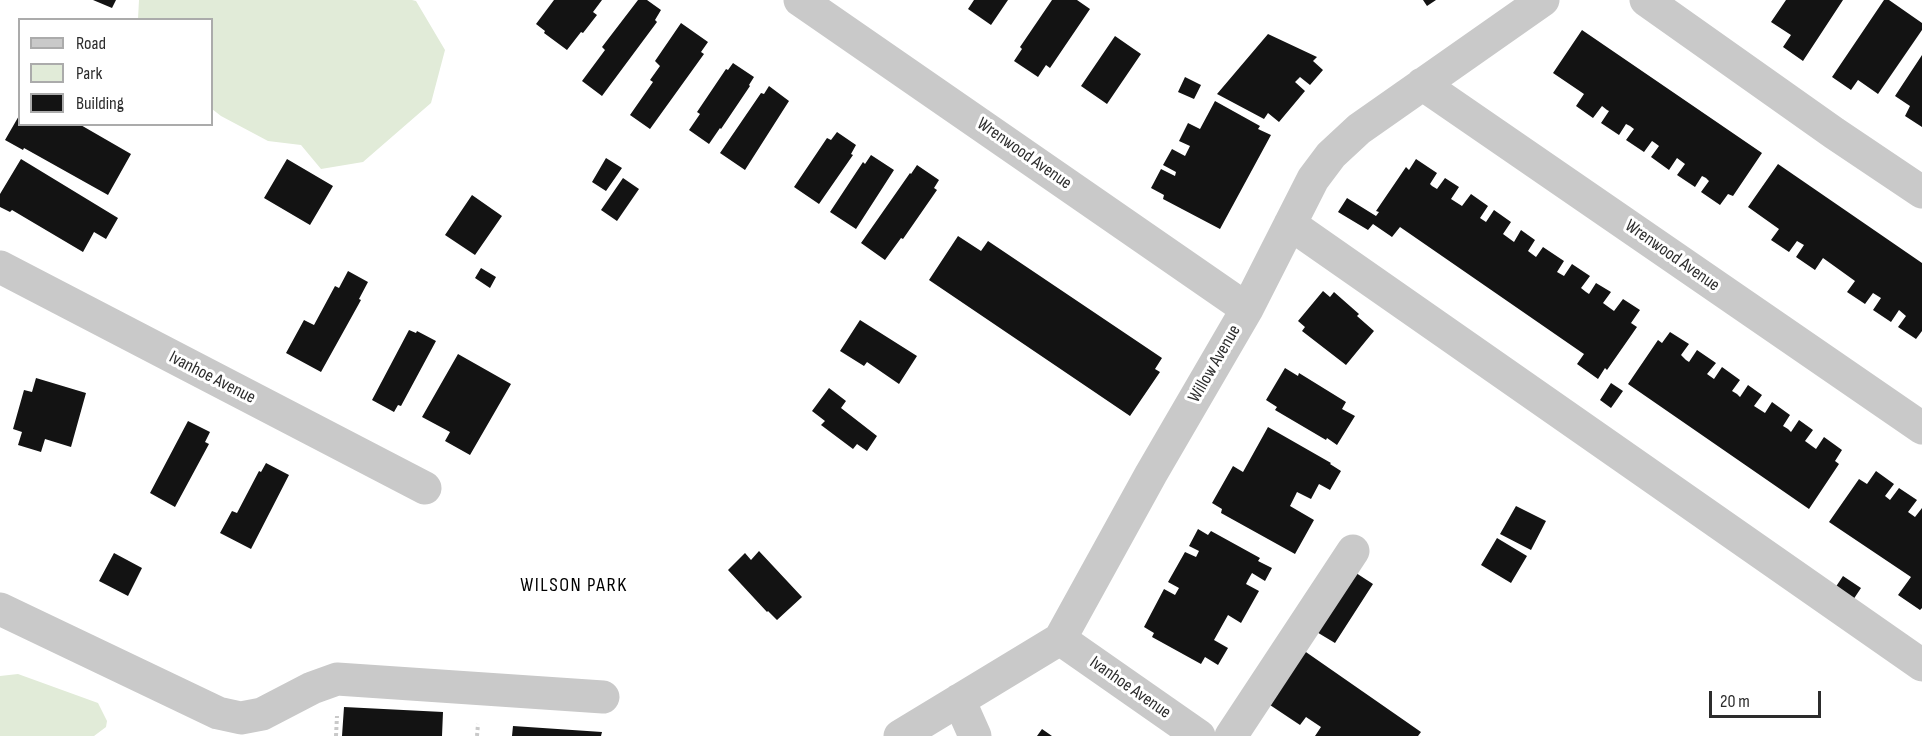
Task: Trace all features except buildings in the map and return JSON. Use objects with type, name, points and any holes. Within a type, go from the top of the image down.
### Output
[{"type":"street","name":"Wrenwood Avenue","points":[[800,0],[1247,309]]},
{"type":"street","name":"Willow Avenue","points":[[900,736],[1060,639],[1151,474],[1247,309],[1313,179],[1331,155],[1359,129],[1543,0]]},
{"type":"street","points":[[1646,0],[1834,133],[1922,192]]},
{"type":"street","name":"Wrenwood Avenue","points":[[1422,84],[1922,429]]},
{"type":"street","points":[[1290,224],[1922,665]]},
{"type":"street","name":"Ivanhoe Avenue","points":[[0,267],[425,488]]},
{"type":"street","points":[[1231,736],[1353,550]]},
{"type":"street","points":[[0,609],[218,713],[241,718],[262,714],[312,688],[337,679],[603,697]]},
{"type":"street","name":"Ivanhoe Avenue","points":[[1060,639],[1199,736]]},
{"type":"street","points":[[959,700],[975,736]]},
{"type":"green space","points":[[139,0],[412,0],[416,1],[445,50],[431,103],[363,162],[321,169],[301,145],[268,141],[213,110],[213,18],[138,18]]},
{"type":"green space","points":[[18,674],[98,703],[107,721],[106,727],[94,736],[0,736],[0,676]]},
{"type":"district","name":"WILSON PARK","points":[[574,586]]}]
